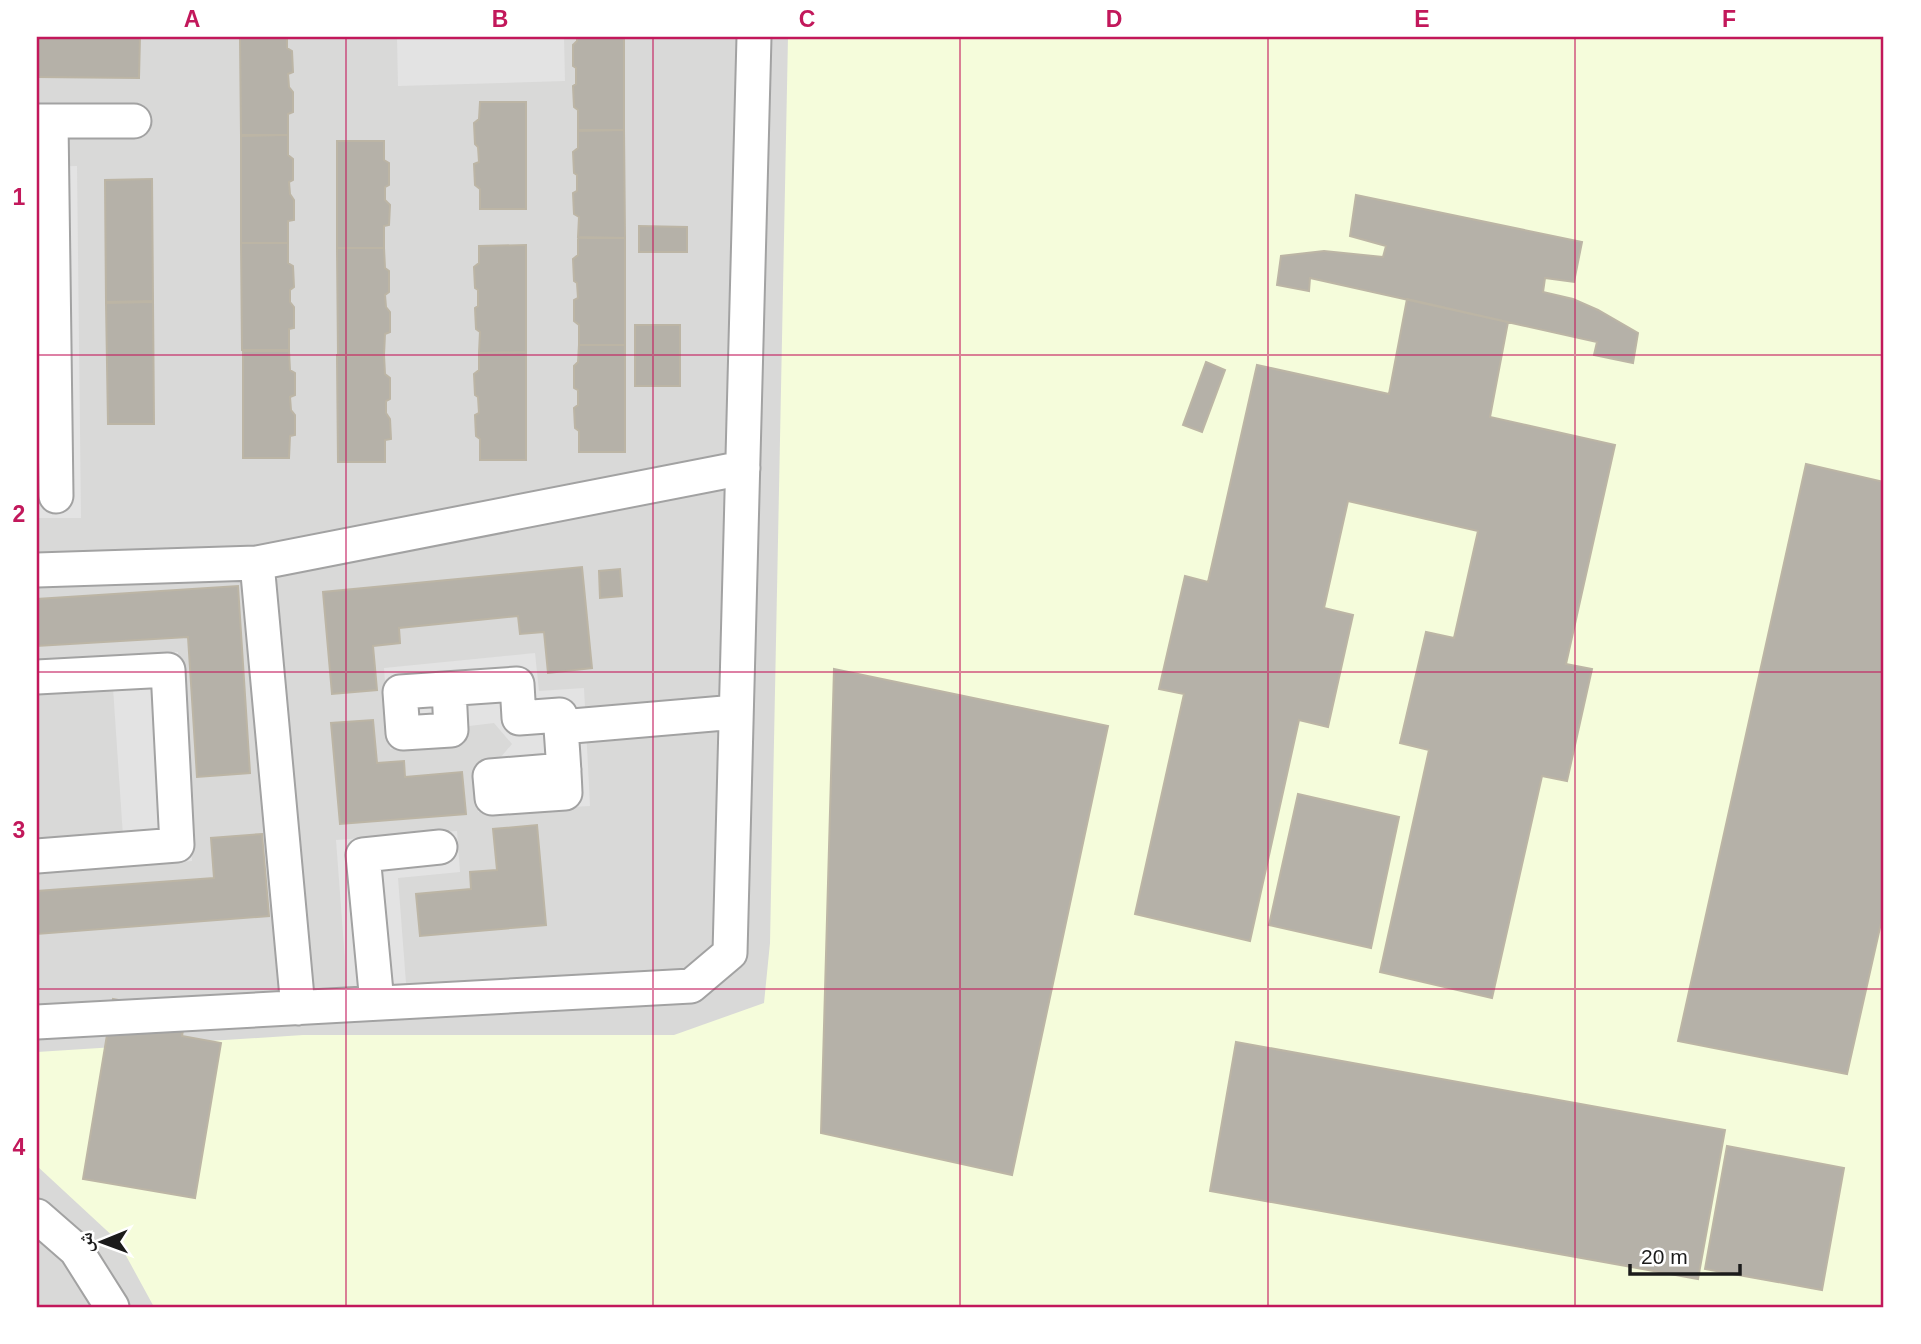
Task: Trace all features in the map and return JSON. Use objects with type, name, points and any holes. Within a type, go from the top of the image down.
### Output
[{"type":"street","points":[[37,1022],[691,986],[730,953],[754,37]]},
{"type":"street","points":[[56,496],[44,121],[134,121]]},
{"type":"street","points":[[37,570],[257,563],[743,468]]},
{"type":"street","points":[[257,563],[298,1008]]},
{"type":"street","points":[[37,677],[168,670],[177,845],[37,856]]},
{"type":"street","points":[[449,689],[517,684],[519,718],[560,715],[564,770]]},
{"type":"street","points":[[561,727],[736,712]]},
{"type":"street","points":[[377,1003],[363,855],[440,847]]},
{"type":"street","points":[[37,1216],[76,1250],[112,1307]]},
{"type":"shaded area","points":[[37,37],[1884,37],[1884,1307],[37,1307]]},
{"type":"shaded area","points":[[397,37],[564,37],[565,81],[398,86]]},
{"type":"shaded area","points":[[788,37],[1884,37],[1884,1307],[154,1307],[118,1241],[37,1166],[37,1052],[303,1035],[674,1035],[764,1003],[770,943]]},
{"type":"shaded area","points":[[77,166],[81,518],[37,518],[37,167]]},
{"type":"shaded area","points":[[178,652],[192,861],[125,866],[111,658]]},
{"type":"shaded area","points":[[535,653],[539,691],[584,688],[590,806],[478,812],[476,766],[495,764],[512,744],[494,723],[461,727],[461,744],[390,749],[384,668]]},
{"type":"shaded area","points":[[457,831],[460,872],[398,878],[406,983],[347,987],[336,840]]},
{"type":"building","points":[[37,37],[140,37],[139,78],[37,77]]},
{"type":"building","points":[[240,37],[287,37],[287,48],[292,51],[293,72],[288,74],[289,87],[293,92],[293,112],[288,114],[288,135],[241,135]]},
{"type":"building","points":[[577,37],[624,37],[624,130],[578,131],[578,110],[574,107],[573,86],[576,84],[576,68],[573,66],[573,45]]},
{"type":"building","points":[[480,102],[526,102],[526,209],[480,209],[480,189],[475,185],[474,164],[479,162],[474,123],[479,119]]},
{"type":"building","points":[[578,130],[624,130],[625,238],[578,237],[579,217],[574,214],[573,193],[577,191],[577,175],[574,173],[573,152],[578,148]]},
{"type":"building","points":[[288,135],[288,155],[293,159],[293,180],[289,182],[290,194],[294,200],[294,220],[288,221],[288,243],[241,243],[241,136]]},
{"type":"building","points":[[337,141],[384,141],[384,160],[389,163],[389,185],[385,187],[385,200],[390,205],[389,225],[384,226],[384,248],[337,248]]},
{"type":"building","points":[[152,179],[153,302],[106,303],[105,180]]},
{"type":"building","points":[[1356,195],[1582,242],[1574,282],[1545,278],[1543,292],[1573,299],[1638,333],[1633,363],[1594,355],[1597,342],[1310,278],[1309,291],[1277,285],[1281,256],[1324,251],[1383,257],[1386,246],[1350,236]]},
{"type":"building","points":[[639,226],[687,227],[687,252],[639,252]]},
{"type":"building","points":[[578,238],[625,238],[625,345],[579,345],[579,325],[574,321],[574,300],[578,298],[573,259],[578,255]]},
{"type":"building","points":[[241,243],[288,243],[288,263],[293,266],[294,287],[290,290],[290,302],[294,307],[294,328],[289,329],[289,350],[242,350]]},
{"type":"building","points":[[526,245],[526,352],[479,353],[480,332],[476,329],[475,308],[478,306],[478,290],[475,288],[474,267],[479,263],[479,246]]},
{"type":"building","points":[[337,248],[384,248],[385,268],[389,271],[389,292],[385,295],[386,307],[390,312],[390,332],[385,334],[384,355],[338,356]]},
{"type":"building","points":[[1407,299],[1508,322],[1490,417],[1615,445],[1566,664],[1592,669],[1567,781],[1542,776],[1492,998],[1380,972],[1429,750],[1400,743],[1426,632],[1454,638],[1478,531],[1348,501],[1324,608],[1353,615],[1328,727],[1299,720],[1250,941],[1135,914],[1184,694],[1159,689],[1185,576],[1208,582],[1257,365],[1389,394]]},
{"type":"building","points":[[153,301],[154,424],[108,424],[106,302]]},
{"type":"building","points":[[635,325],[680,325],[680,386],[635,386]]},
{"type":"building","points":[[579,345],[625,345],[625,452],[579,452],[579,431],[575,428],[574,408],[578,405],[578,390],[574,388],[574,366],[578,362]]},
{"type":"building","points":[[243,351],[289,351],[290,370],[295,373],[295,395],[290,397],[291,410],[295,415],[295,435],[290,436],[289,458],[243,458]]},
{"type":"building","points":[[526,352],[526,460],[480,460],[480,439],[476,436],[475,415],[479,413],[478,397],[475,395],[474,374],[479,370],[479,353]]},
{"type":"building","points":[[337,355],[384,355],[385,374],[390,378],[390,399],[386,401],[386,413],[390,419],[391,439],[385,440],[385,462],[338,462]]},
{"type":"building","points":[[1206,362],[1225,370],[1202,432],[1183,425]]},
{"type":"building","points":[[1806,464],[1884,482],[1884,910],[1847,1074],[1678,1041]]},
{"type":"building","points":[[582,567],[592,668],[548,673],[544,632],[520,634],[518,616],[399,628],[400,643],[373,646],[377,690],[332,694],[323,592]]},
{"type":"building","points":[[620,569],[622,596],[600,598],[599,571]]},
{"type":"building","points":[[238,586],[250,773],[197,777],[188,637],[37,646],[37,599]]},
{"type":"building","points":[[834,669],[1108,726],[1012,1175],[821,1133]]},
{"type":"building","points":[[373,720],[377,763],[404,761],[405,777],[462,772],[466,814],[340,824],[331,723]]},
{"type":"building","points":[[1298,794],[1399,817],[1371,948],[1269,925]]},
{"type":"building","points":[[537,825],[546,925],[420,936],[416,894],[471,889],[470,872],[497,870],[493,829]]},
{"type":"building","points":[[262,834],[269,916],[37,934],[37,891],[214,878],[211,838]]},
{"type":"building","points":[[113,999],[186,1012],[182,1036],[221,1043],[195,1198],[83,1179]]},
{"type":"building","points":[[1236,1042],[1725,1130],[1698,1279],[1210,1191]]},
{"type":"building","points":[[1727,1146],[1844,1168],[1822,1290],[1705,1269]]}]
